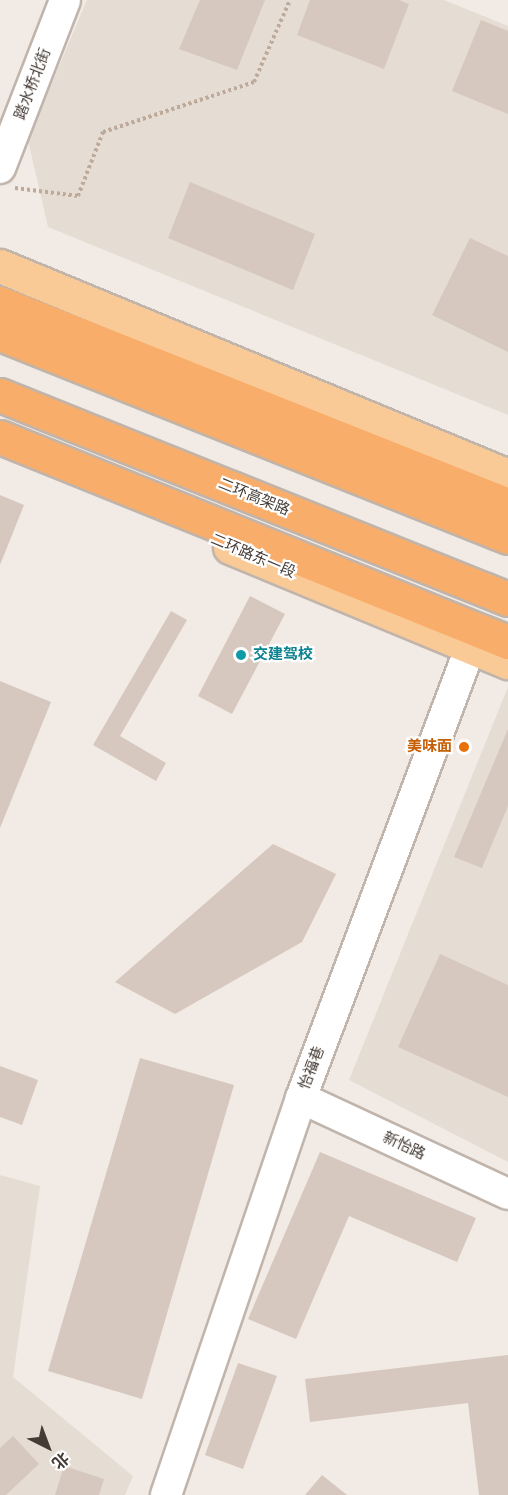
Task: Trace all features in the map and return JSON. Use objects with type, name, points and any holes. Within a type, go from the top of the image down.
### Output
[{"type":"highway","points":[[0,303],[508,506]]},
{"type":"highway","points":[[0,334],[508,537]]},
{"type":"highway","name":"二环高架路","points":[[0,395],[508,599]]},
{"type":"highway","points":[[0,437],[508,642]]},
{"type":"main road","points":[[0,266],[508,476]]},
{"type":"main road","name":"二环路东一段","points":[[0,447],[251,556],[508,662]]},
{"type":"street","name":"踏水桥北街","points":[[6,178],[65,0]]},
{"type":"street","name":"怡福巷","points":[[166,1495],[301,1098],[471,646]]},
{"type":"street","name":"新怡路","points":[[301,1098],[508,1194]]},
{"type":"path","points":[[6,178],[78,196],[103,132],[254,82],[290,0]]},
{"type":"shaded area","points":[[87,0],[444,0],[508,26],[508,415],[48,227],[28,140]]},
{"type":"shaded area","points":[[508,687],[508,1162],[349,1080]]},
{"type":"shaded area","points":[[0,1175],[40,1186],[13,1377],[133,1476],[125,1495],[0,1495]]},
{"type":"building","points":[[200,0],[265,0],[237,70],[179,49]]},
{"type":"building","points":[[310,0],[399,0],[409,4],[384,69],[297,35]]},
{"type":"building","points":[[481,20],[508,31],[508,114],[452,91]]},
{"type":"building","points":[[190,182],[315,234],[293,290],[168,238]]},
{"type":"building","points":[[470,238],[508,256],[508,352],[432,315]]},
{"type":"building","points":[[0,495],[24,505],[0,565]]},
{"type":"building","name":"交建驾校","points":[[250,596],[285,614],[232,714],[198,696]]},
{"type":"building","points":[[171,611],[187,620],[120,736],[166,763],[156,781],[93,745]]},
{"type":"building","points":[[0,681],[51,702],[0,828]]},
{"type":"building","points":[[508,729],[508,806],[482,868],[454,857]]},
{"type":"building","points":[[273,844],[336,874],[302,942],[175,1014],[115,982]]},
{"type":"building","points":[[440,954],[508,985],[508,1097],[398,1047]]},
{"type":"building","points":[[140,1058],[234,1085],[142,1399],[48,1371]]},
{"type":"building","points":[[0,1066],[38,1080],[22,1125],[0,1117]]},
{"type":"building","points":[[320,1152],[476,1218],[457,1262],[349,1216],[296,1339],[248,1319]]},
{"type":"building","points":[[508,1355],[508,1495],[479,1495],[468,1403],[310,1422],[305,1379]]},
{"type":"building","points":[[238,1363],[277,1376],[243,1469],[205,1455]]},
{"type":"building","points":[[13,1436],[39,1464],[6,1495],[0,1495],[0,1448]]},
{"type":"building","points":[[64,1466],[104,1479],[99,1495],[55,1495]]},
{"type":"building","points":[[322,1475],[347,1495],[305,1495]]},
{"type":"place","name":"交建驾校","points":[[241,655]]},
{"type":"place","name":"美味面","points":[[464,747]]}]
